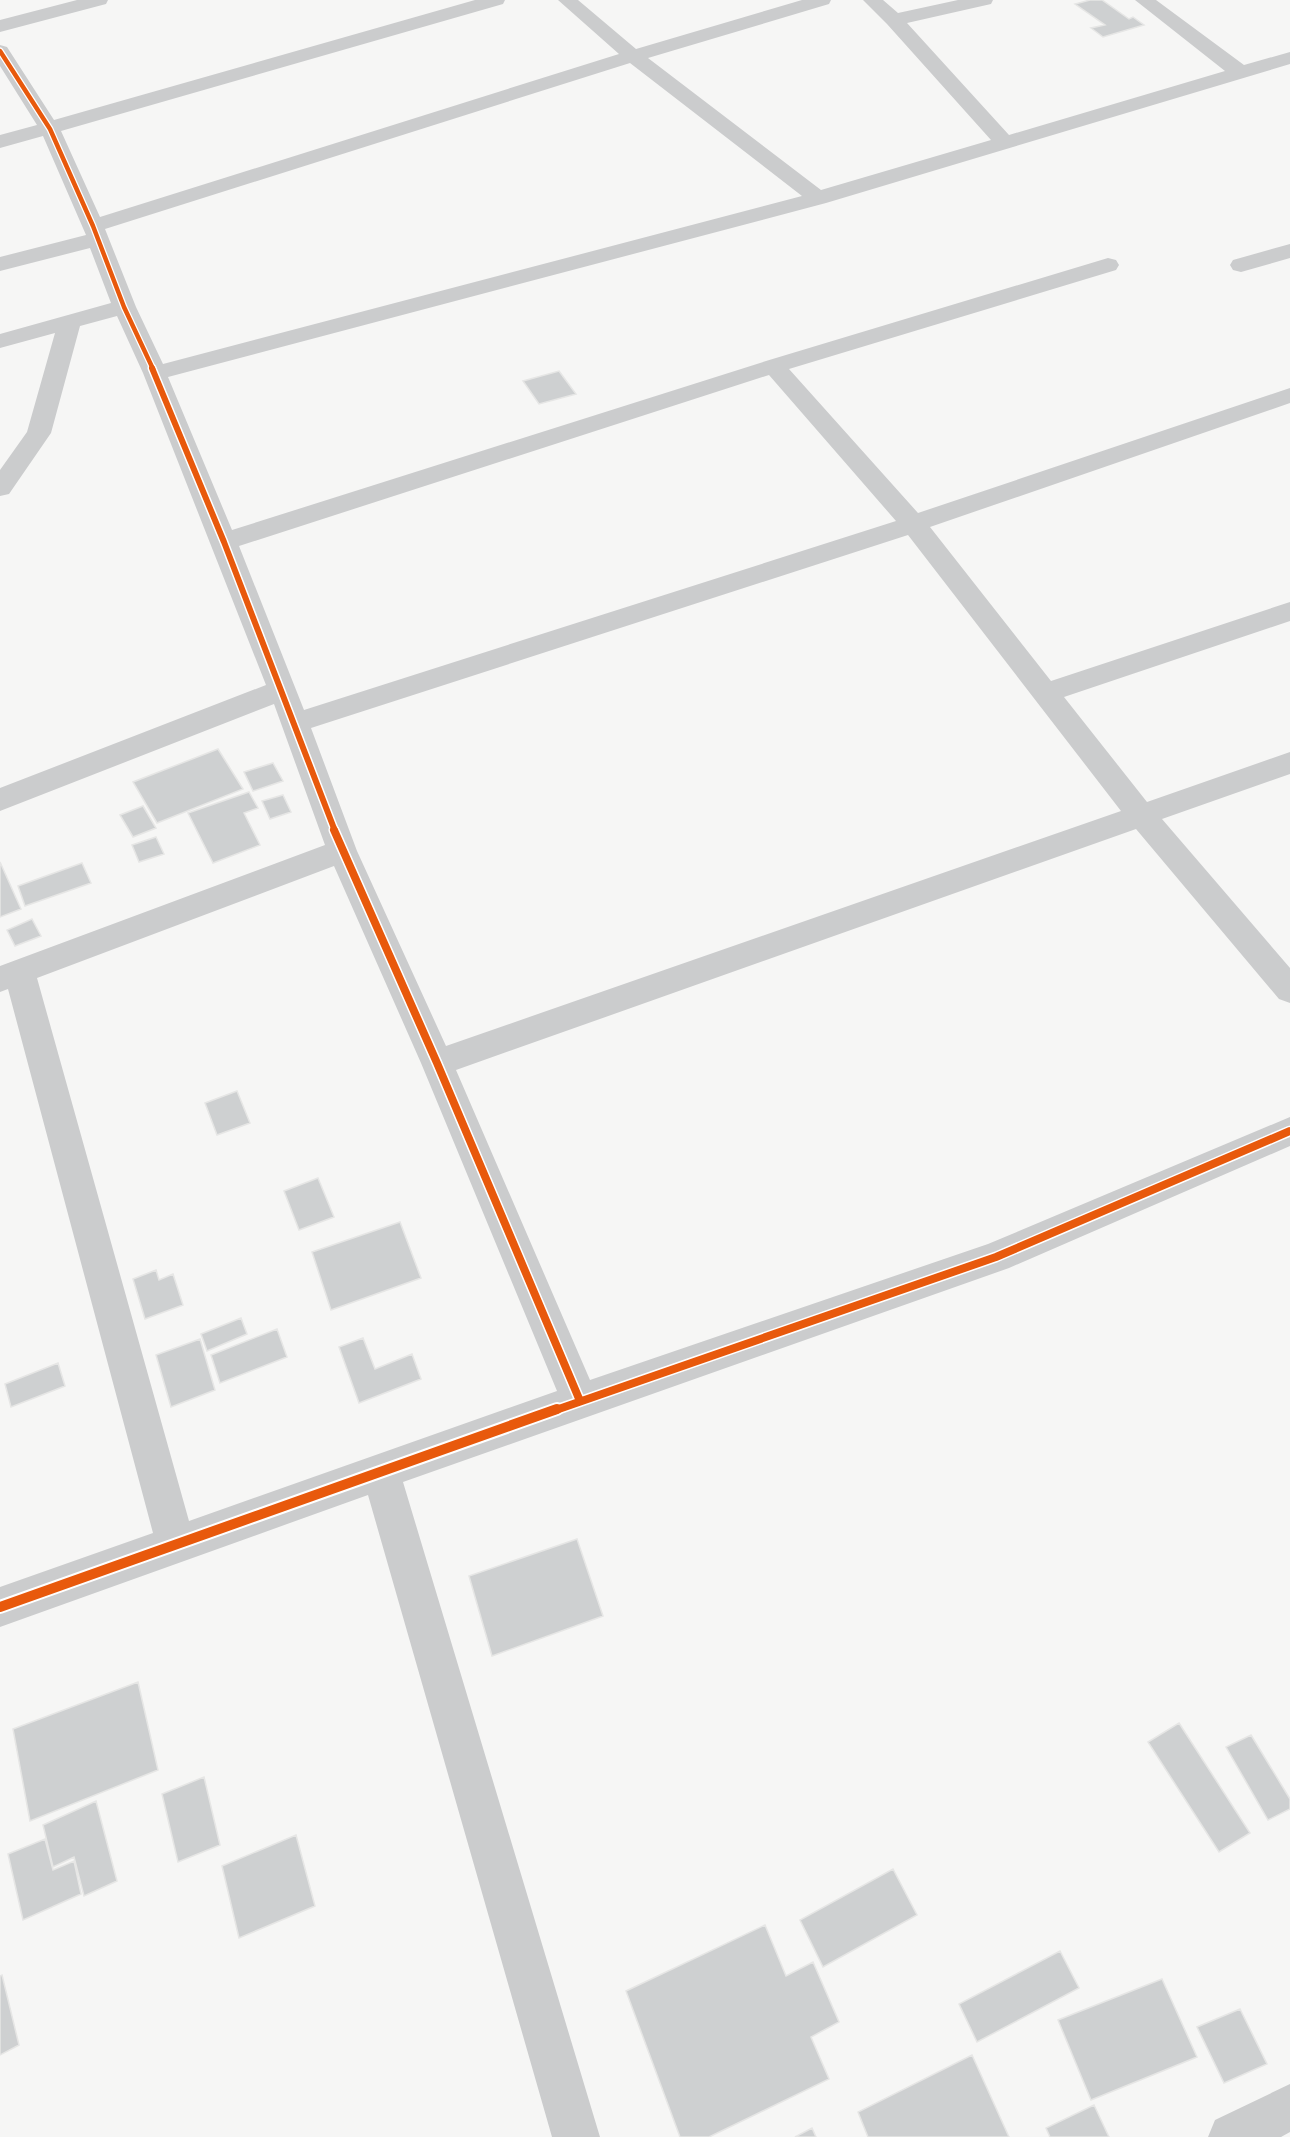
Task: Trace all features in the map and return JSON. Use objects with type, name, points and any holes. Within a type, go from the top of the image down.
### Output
[{"type":"street","points":[[0,26],[99,0]]},
{"type":"street","points":[[0,142],[496,0]]},
{"type":"street","points":[[567,0],[633,56],[818,198]]},
{"type":"street","points":[[0,264],[633,56],[822,0]]},
{"type":"street","points":[[872,0],[894,20],[1004,142]]},
{"type":"street","points":[[894,20],[984,0]]},
{"type":"street","points":[[1144,0],[1240,73]]},
{"type":"street","points":[[0,51],[50,129],[96,232],[124,307],[155,373],[224,542],[342,851],[437,1063],[580,1401]]},
{"type":"street","points":[[155,373],[818,198],[1290,58]]},
{"type":"street","points":[[1242,264],[1290,251]]},
{"type":"street","points":[[224,542],[774,366],[1108,265]]},
{"type":"street","points":[[0,341],[124,307]]},
{"type":"street","points":[[0,488],[39,434],[69,323]]},
{"type":"street","points":[[774,366],[913,524],[1142,816],[1290,990]]},
{"type":"street","points":[[295,723],[913,524],[1290,395]]},
{"type":"street","points":[[1046,693],[1290,611]]},
{"type":"street","points":[[0,800],[282,690]]},
{"type":"street","points":[[437,1063],[1290,763]]},
{"type":"street","points":[[176,1544],[9,976],[342,851]]},
{"type":"street","points":[[0,1607],[580,1401],[996,1257],[1290,1131]]},
{"type":"street","points":[[381,1472],[576,2137]]},
{"type":"street","points":[[1232,2137],[1290,2107]]},
{"type":"building","points":[[1102,0],[1129,19],[1133,17],[1144,25],[1103,37],[1091,28],[1105,25],[1075,4]]},
{"type":"building","points":[[559,371],[576,394],[539,404],[523,381]]},
{"type":"building","points":[[218,749],[243,789],[157,823],[133,782]]},
{"type":"building","points":[[273,763],[283,781],[253,791],[244,772]]},
{"type":"building","points":[[249,792],[258,808],[244,813],[260,845],[213,863],[188,813]]},
{"type":"building","points":[[283,795],[291,812],[270,819],[262,801]]},
{"type":"building","points":[[143,806],[156,828],[133,837],[120,815]]},
{"type":"building","points":[[156,837],[164,854],[139,862],[132,845]]},
{"type":"building","points":[[0,862],[21,909],[0,917]]},
{"type":"building","points":[[82,863],[91,883],[25,906],[18,886]]},
{"type":"building","points":[[32,919],[41,936],[15,946],[7,930]]},
{"type":"building","points":[[237,1091],[250,1123],[217,1135],[205,1103]]},
{"type":"building","points":[[318,1178],[334,1217],[299,1230],[284,1191]]},
{"type":"building","points":[[400,1222],[421,1278],[331,1310],[312,1252]]},
{"type":"building","points":[[156,1270],[159,1280],[173,1274],[183,1305],[145,1319],[133,1279]]},
{"type":"building","points":[[241,1318],[247,1334],[207,1351],[201,1334]]},
{"type":"building","points":[[277,1329],[287,1357],[220,1383],[211,1355]]},
{"type":"building","points":[[363,1338],[375,1369],[412,1354],[421,1379],[359,1403],[339,1347]]},
{"type":"building","points":[[200,1339],[215,1390],[171,1407],[156,1355]]},
{"type":"building","points":[[58,1363],[65,1386],[11,1407],[5,1384]]},
{"type":"building","points":[[577,1539],[603,1616],[492,1656],[469,1576]]},
{"type":"building","points":[[138,1682],[158,1770],[30,1821],[13,1729]]},
{"type":"building","points":[[1179,1723],[1250,1833],[1219,1852],[1148,1742]]},
{"type":"building","points":[[1251,1735],[1290,1799],[1290,1809],[1268,1820],[1226,1747]]},
{"type":"building","points":[[204,1777],[220,1845],[178,1862],[162,1794]]},
{"type":"building","points":[[96,1801],[117,1881],[84,1896],[74,1857],[53,1867],[43,1825]]},
{"type":"building","points":[[296,1835],[315,1906],[239,1938],[222,1866]]},
{"type":"building","points":[[45,1839],[53,1870],[74,1861],[81,1894],[23,1920],[8,1854]]},
{"type":"building","points":[[893,1869],[917,1915],[823,1967],[800,1920]]},
{"type":"building","points":[[765,1925],[786,1976],[813,1962],[839,2022],[811,2037],[829,2079],[709,2137],[680,2137],[626,1991]]},
{"type":"building","points":[[1060,1951],[1079,1988],[977,2042],[959,2004]]},
{"type":"building","points":[[2,1975],[19,2045],[0,2055],[0,1976]]},
{"type":"building","points":[[1162,1979],[1197,2057],[1091,2100],[1058,2020]]},
{"type":"building","points":[[1240,2009],[1267,2064],[1224,2083],[1197,2027]]},
{"type":"building","points":[[972,2055],[1009,2137],[868,2137],[858,2112]]},
{"type":"building","points":[[1094,2105],[1109,2137],[1050,2137],[1046,2128]]},
{"type":"building","points":[[812,2128],[816,2137],[795,2137]]},
{"type":"cycle path","points":[[0,51],[50,129],[93,226],[124,307],[155,373],[224,542],[342,851],[437,1063],[580,1401]]},
{"type":"cycle path","points":[[0,1607],[580,1401],[996,1257],[1290,1131]]}]
